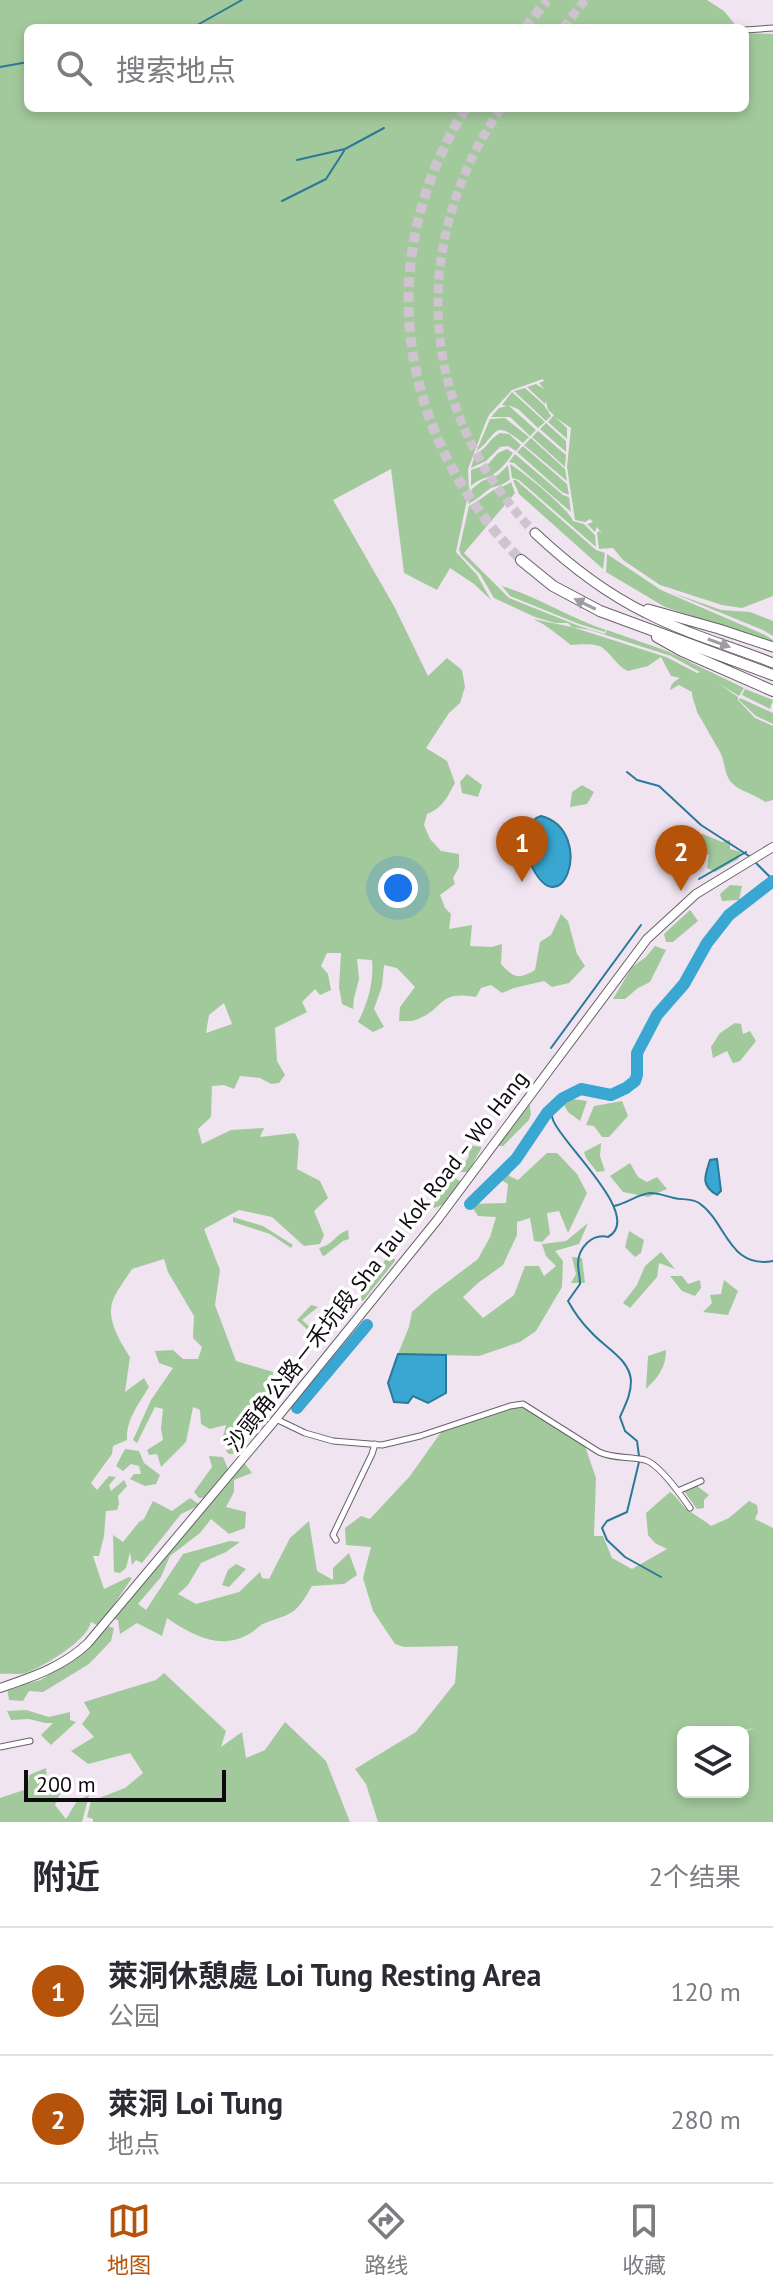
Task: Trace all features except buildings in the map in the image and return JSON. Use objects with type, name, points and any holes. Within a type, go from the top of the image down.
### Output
[{"type":"highway","points":[[535,533],[575,568],[622,601],[670,625],[773,663]]},
{"type":"highway","points":[[521,560],[566,594],[600,611],[773,675]]},
{"type":"highway","points":[[622,601],[773,647]]},
{"type":"highway","points":[[638,626],[682,651],[773,691]]},
{"type":"main road","name":"沙頭角公路－禾坑段 Sha Tau Kok Road – Wo Hang","points":[[0,1688],[48,1671],[78,1653],[276,1419],[438,1219],[647,939],[696,894],[773,847]]},
{"type":"street","points":[[749,30],[773,28]]},
{"type":"street","points":[[276,1419],[305,1433],[333,1441],[382,1445],[523,1404],[599,1452],[651,1463],[690,1508]]},
{"type":"street","points":[[336,1540],[333,1535],[336,1525],[346,1511],[375,1444]]},
{"type":"street","points":[[678,1491],[701,1481]]},
{"type":"street","points":[[0,1747],[30,1741]]},
{"type":"green space","points":[[0,0],[707,0],[724,11],[735,24],[24,24],[24,112],[749,112],[749,33],[773,34],[773,596],[742,608],[722,605],[660,585],[623,560],[613,548],[599,549],[597,533],[599,531],[603,535],[597,527],[595,532],[587,524],[593,522],[590,519],[585,522],[575,520],[567,467],[571,428],[555,417],[567,428],[567,439],[548,422],[554,415],[548,410],[546,401],[545,404],[527,387],[536,384],[544,389],[539,383],[543,379],[512,390],[489,415],[468,469],[469,490],[456,552],[477,575],[491,600],[450,568],[437,590],[404,573],[391,469],[333,500],[394,606],[428,676],[447,658],[462,670],[465,687],[460,703],[449,713],[426,748],[447,761],[455,783],[441,805],[427,814],[424,825],[430,839],[441,851],[459,854],[459,867],[453,878],[455,884],[440,895],[451,914],[449,929],[472,925],[470,946],[502,944],[501,964],[513,975],[520,976],[535,970],[540,942],[551,935],[561,914],[568,921],[577,954],[585,966],[569,983],[552,987],[544,981],[502,993],[491,985],[481,988],[476,997],[464,995],[448,998],[427,1015],[416,1020],[399,1021],[400,1007],[415,987],[397,968],[384,965],[382,986],[374,1009],[384,1027],[373,1032],[358,1022],[370,992],[372,960],[357,959],[359,979],[353,1009],[342,1004],[339,987],[341,953],[327,953],[321,966],[328,974],[331,990],[320,995],[315,989],[302,1002],[307,1012],[275,1028],[277,1061],[285,1075],[279,1083],[240,1076],[234,1089],[224,1085],[212,1086],[211,1117],[198,1129],[202,1144],[231,1130],[264,1128],[260,1137],[295,1133],[299,1142],[297,1169],[320,1181],[328,1198],[314,1211],[324,1235],[320,1244],[304,1246],[272,1217],[239,1210],[204,1229],[220,1270],[215,1305],[236,1361],[273,1372],[272,1393],[285,1385],[267,1413],[233,1454],[226,1451],[229,1443],[221,1444],[226,1425],[210,1429],[201,1424],[200,1410],[193,1407],[186,1442],[161,1467],[157,1454],[149,1455],[147,1450],[163,1440],[163,1409],[155,1407],[137,1443],[133,1440],[151,1400],[173,1368],[159,1363],[155,1351],[173,1350],[183,1359],[198,1359],[202,1347],[193,1338],[194,1316],[168,1272],[164,1259],[132,1269],[113,1299],[111,1317],[130,1357],[125,1392],[144,1378],[149,1387],[131,1418],[127,1440],[113,1446],[112,1454],[91,1483],[97,1490],[109,1476],[116,1477],[109,1485],[111,1491],[124,1480],[127,1486],[118,1496],[117,1510],[106,1511],[99,1556],[93,1556],[104,1589],[132,1578],[99,1626],[91,1622],[82,1637],[64,1652],[20,1674],[0,1674]],"holes":[[[224,1003],[232,1024],[206,1033],[209,1015]]]},
{"type":"green space","points":[[525,388],[551,416],[546,421],[514,391]]},
{"type":"green space","points":[[512,392],[545,422],[538,428],[518,409],[508,405],[536,430],[530,436],[510,417],[491,417],[499,408],[507,406],[502,405]]},
{"type":"green space","points":[[505,418],[529,437],[523,443],[506,431],[496,431],[476,452],[490,419]]},
{"type":"green space","points":[[546,423],[566,441],[566,452],[540,429]]},
{"type":"green space","points":[[538,431],[566,455],[565,467],[532,437]]},
{"type":"green space","points":[[500,433],[509,434],[521,445],[516,451],[508,446],[500,447],[486,461],[471,468],[475,454]]},
{"type":"green space","points":[[531,438],[565,469],[567,481],[524,445]]},
{"type":"green space","points":[[523,446],[567,484],[569,495],[517,452]]},
{"type":"green space","points":[[507,449],[513,453],[503,466],[471,486],[471,470],[488,464],[498,453]]},
{"type":"green space","points":[[515,454],[569,497],[571,512],[509,462]]},
{"type":"green space","points":[[510,464],[554,500],[573,521],[584,524],[595,535],[596,547],[519,480],[512,478]]},
{"type":"green space","points":[[508,465],[510,479],[468,504],[472,489],[498,475]]},
{"type":"green space","points":[[513,480],[596,550],[605,553],[603,569],[519,494]]},
{"type":"green space","points":[[511,482],[515,493],[464,553],[509,598],[579,626],[605,634],[607,630],[667,651],[744,688],[739,696],[718,683],[738,697],[755,718],[773,726],[773,800],[765,802],[731,782],[720,752],[697,712],[692,692],[679,685],[670,690],[680,678],[671,676],[661,657],[648,666],[628,671],[601,647],[571,645],[533,619],[572,627],[568,623],[535,617],[494,598],[480,574],[459,550],[469,506]],"holes":[[[572,627],[671,656],[700,672],[666,657]]]},
{"type":"green space","points":[[607,554],[661,590],[765,635],[773,640],[773,644],[665,607],[606,572]]},
{"type":"green space","points":[[502,586],[606,630],[579,624],[510,596]]},
{"type":"green space","points":[[670,592],[721,610],[750,612],[773,621],[773,636],[763,630]]},
{"type":"green space","points":[[745,689],[773,700],[770,709],[742,695]]},
{"type":"green space","points":[[740,698],[773,713],[773,724],[756,716]]},
{"type":"green space","points":[[467,774],[482,785],[478,797],[462,793],[460,782]]},
{"type":"green space","points":[[582,785],[594,792],[587,804],[570,807],[572,792]]},
{"type":"green space","points":[[691,834],[703,834],[722,842],[730,840],[730,849],[741,852],[738,859],[715,872],[707,868],[709,855],[694,853],[686,840]]},
{"type":"green space","points":[[730,885],[742,886],[739,900],[722,901],[720,894]]},
{"type":"green space","points":[[690,910],[698,921],[673,942],[666,942],[664,934]]},
{"type":"green space","points":[[655,946],[666,950],[650,982],[625,999],[613,999],[632,967]]},
{"type":"green space","points":[[735,1023],[741,1024],[743,1034],[750,1031],[756,1041],[740,1061],[733,1063],[727,1051],[713,1058],[711,1047],[720,1033]]},
{"type":"green space","points":[[573,1099],[587,1101],[580,1121],[568,1112],[563,1103]]},
{"type":"green space","points":[[529,1101],[529,1120],[503,1146],[495,1146]]},
{"type":"green space","points":[[622,1101],[628,1116],[609,1137],[602,1137],[594,1126],[586,1125],[594,1106]]},
{"type":"green space","points":[[601,1143],[600,1156],[605,1171],[597,1172],[584,1152]]},
{"type":"green space","points":[[469,1145],[482,1147],[468,1172],[459,1172],[469,1156]]},
{"type":"green space","points":[[547,1153],[557,1153],[577,1174],[587,1193],[568,1233],[559,1211],[547,1213],[550,1234],[542,1242],[534,1241],[530,1218],[517,1222],[517,1235],[503,1265],[463,1297],[483,1318],[514,1295],[525,1266],[539,1266],[544,1276],[556,1266],[546,1256],[542,1244],[566,1241],[588,1223],[579,1244],[555,1251],[563,1261],[562,1287],[536,1331],[520,1342],[479,1356],[398,1354],[412,1312],[478,1259],[490,1237],[496,1217],[478,1216],[470,1204],[506,1203],[508,1184],[501,1180],[502,1174],[516,1159],[509,1176],[518,1180]]},
{"type":"green space","points":[[630,1163],[638,1177],[647,1182],[657,1177],[667,1189],[648,1197],[623,1192],[610,1176]]},
{"type":"green space","points":[[454,1177],[461,1182],[445,1204],[434,1208],[431,1203],[437,1200],[445,1182]]},
{"type":"green space","points":[[233,1217],[263,1226],[293,1245],[291,1248],[270,1234],[233,1222]]},
{"type":"green space","points":[[348,1230],[349,1239],[322,1255],[319,1248]]},
{"type":"green space","points":[[629,1231],[644,1240],[641,1253],[635,1257],[625,1247]]},
{"type":"green space","points":[[661,1252],[675,1269],[659,1263],[657,1277],[630,1308],[623,1303],[637,1285],[645,1266]]},
{"type":"green space","points":[[572,1257],[582,1258],[585,1283],[571,1283],[576,1274]]},
{"type":"green space","points":[[395,1259],[363,1301],[359,1300],[370,1275],[380,1270],[385,1260]]},
{"type":"green space","points":[[670,1276],[682,1276],[688,1284],[700,1280],[701,1288],[695,1296],[682,1291]]},
{"type":"green space","points":[[724,1280],[738,1291],[728,1315],[703,1312],[712,1303],[710,1295],[721,1294]]},
{"type":"green space","points":[[311,1305],[318,1307],[302,1320],[319,1335],[320,1342],[309,1343],[311,1333],[297,1320]]},
{"type":"green space","points":[[666,1350],[660,1372],[646,1389],[648,1356]]},
{"type":"green space","points":[[342,1353],[345,1357],[323,1373],[297,1411],[292,1409],[312,1377]]},
{"type":"green space","points":[[523,1404],[584,1443],[596,1478],[594,1536],[603,1536],[612,1558],[632,1569],[667,1549],[648,1535],[646,1513],[670,1492],[686,1509],[711,1526],[729,1518],[749,1501],[757,1505],[755,1519],[773,1528],[773,1822],[378,1822],[366,1784],[355,1769],[416,1732],[455,1683],[458,1646],[404,1647],[395,1644],[373,1611],[363,1578],[371,1547],[346,1545],[345,1528],[361,1516],[370,1519],[410,1476],[444,1428]]},
{"type":"green space","points":[[125,1449],[139,1451],[144,1463],[160,1475],[156,1484],[145,1486],[130,1479],[134,1474],[141,1474],[139,1466],[131,1464],[123,1471],[116,1466]]},
{"type":"green space","points":[[209,1456],[223,1457],[228,1469],[204,1498],[199,1498],[194,1492],[212,1467]]},
{"type":"green space","points":[[243,1461],[252,1473],[234,1480],[234,1492],[226,1507],[246,1512],[245,1528],[229,1534],[211,1519],[200,1533],[170,1556],[161,1577],[138,1604],[146,1610],[183,1554],[230,1541],[240,1542],[201,1563],[188,1585],[178,1594],[196,1604],[239,1592],[260,1572],[262,1578],[269,1579],[290,1538],[309,1521],[317,1571],[333,1580],[333,1568],[349,1553],[357,1575],[344,1584],[312,1586],[293,1611],[238,1639],[206,1639],[167,1618],[162,1636],[137,1623],[120,1634],[118,1620],[112,1619]]},
{"type":"green space","points":[[697,1486],[709,1495],[704,1500],[704,1508],[697,1509],[684,1491]]},
{"type":"green space","points":[[190,1498],[200,1505],[181,1514],[142,1563],[136,1560],[132,1565],[130,1552],[126,1568],[120,1573],[114,1572],[113,1535],[123,1542],[144,1519],[153,1501],[172,1511]]},
{"type":"green space","points":[[236,1564],[246,1569],[229,1587],[222,1585],[228,1570]]},
{"type":"green space","points":[[106,1626],[114,1628],[111,1641],[89,1664],[43,1692],[29,1691],[23,1701],[9,1700],[7,1688],[41,1680],[77,1656]]},
{"type":"green space","points":[[164,1673],[226,1731],[221,1747],[242,1732],[246,1758],[265,1750],[285,1722],[326,1761],[350,1822],[93,1822],[87,1817],[91,1801],[125,1788],[143,1773],[130,1753],[88,1764],[71,1751],[94,1737],[82,1724],[90,1713],[84,1702],[156,1680]]},
{"type":"green space","points":[[26,1710],[49,1717],[70,1712],[70,1720],[76,1722],[51,1745],[41,1735],[53,1723],[11,1720],[7,1711]]},
{"type":"green space","points":[[46,1768],[47,1780],[42,1793],[60,1783],[60,1794],[55,1805],[66,1819],[77,1801],[89,1795],[82,1822],[0,1822],[0,1798],[27,1789],[29,1775]]},
{"type":"water","points":[[541,816],[558,825],[568,840],[568,873],[561,884],[551,887],[539,878],[527,855],[529,828]]},
{"type":"water","points":[[717,1159],[721,1191],[717,1195],[708,1188],[705,1180],[710,1160]]},
{"type":"water","points":[[398,1354],[446,1355],[446,1393],[428,1403],[413,1396],[408,1403],[394,1402],[388,1383]]},
{"type":"waterway","points":[[199,24],[242,0]]},
{"type":"waterway","points":[[0,67],[24,63]]},
{"type":"waterway","points":[[297,160],[345,149],[384,128]]},
{"type":"waterway","points":[[282,201],[326,179],[344,151]]},
{"type":"waterway","points":[[627,772],[637,780],[659,786],[701,825],[749,856]]},
{"type":"waterway","points":[[699,879],[746,852]]},
{"type":"waterway","points":[[756,863],[773,880]]},
{"type":"waterway","points":[[470,1204],[516,1159],[547,1113],[563,1098],[581,1089],[611,1095],[635,1081],[637,1053],[657,1015],[684,984],[707,943],[729,915],[773,881]]},
{"type":"waterway","points":[[551,1048],[641,925]]},
{"type":"waterway","points":[[552,1108],[552,1118],[559,1131],[609,1197],[616,1214],[617,1227],[608,1237],[591,1240],[580,1252],[580,1284],[568,1301],[584,1325],[621,1360],[630,1373],[630,1391],[620,1417],[625,1431],[637,1441],[639,1456]]},
{"type":"waterway","points":[[614,1206],[650,1193],[696,1201],[708,1211],[737,1251],[758,1262],[773,1261]]},
{"type":"waterway","points":[[297,1408],[367,1325]]},
{"type":"waterway","points":[[639,1462],[627,1512],[607,1521],[602,1528],[607,1540],[625,1557],[661,1577]]},
{"type":"tunnel","points":[[528,24],[547,0]]},
{"type":"tunnel","points":[[566,24],[585,0]]},
{"type":"tunnel","points":[[464,112],[436,166],[417,225],[409,284],[411,344],[424,402],[447,458],[479,511],[521,560]]},
{"type":"tunnel","points":[[499,112],[471,161],[450,216],[440,271],[439,327],[448,382],[467,435],[496,486],[535,533]]},
{"type":"place","name":"萊洞休憩處 Loi Tung Resting Area","points":[[522,882]]},
{"type":"place","name":"萊洞 Loi Tung","points":[[681,891]]}]
